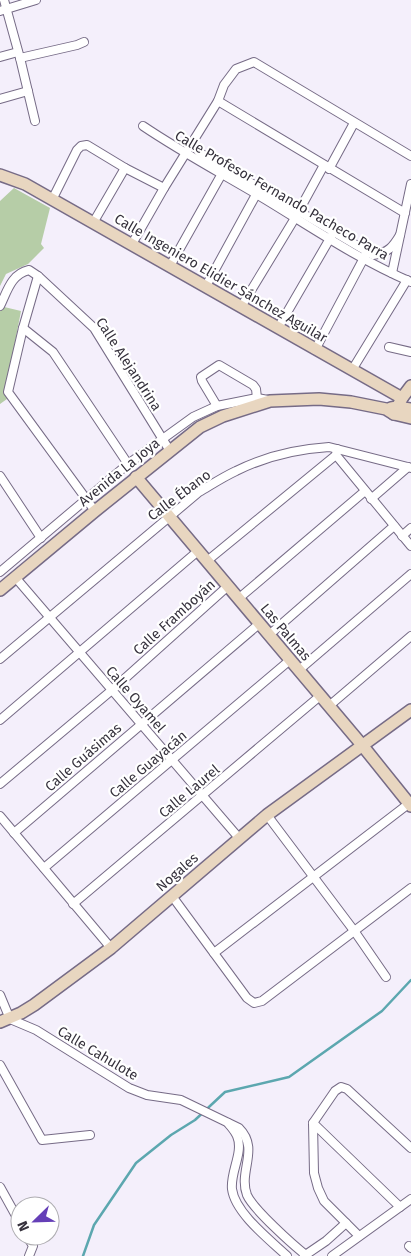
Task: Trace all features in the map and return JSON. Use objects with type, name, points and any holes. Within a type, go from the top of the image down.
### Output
[{"type":"street","points":[[4,0],[3,10],[20,55],[34,121]]},
{"type":"street","points":[[3,10],[36,0]]},
{"type":"street","points":[[0,57],[77,45],[84,42]]},
{"type":"street","points":[[132,244],[236,68],[254,62],[411,156]]},
{"type":"street","points":[[0,99],[28,91]]},
{"type":"street","points":[[218,101],[405,213]]},
{"type":"street","points":[[241,308],[354,122]]},
{"type":"street","name":"Calle Profesor Fernando Pacheco Parra","points":[[143,126],[185,154],[223,171],[366,255],[392,273],[409,281]]},
{"type":"street","points":[[170,266],[223,171],[200,153],[192,143]]},
{"type":"street","points":[[52,200],[77,150],[81,146],[87,145],[125,168],[164,188]]},
{"type":"street","points":[[93,223],[125,168]]},
{"type":"street","name":"Calle Ingeniero Elidier Sánchez Aguilar","points":[[0,175],[25,184],[352,370],[395,407]]},
{"type":"street","points":[[392,273],[411,184]]},
{"type":"street","points":[[206,286],[258,191]]},
{"type":"street","points":[[278,328],[332,235]]},
{"type":"street","points":[[315,350],[366,255],[381,254],[391,249],[400,235]]},
{"type":"street","points":[[0,306],[13,279],[21,272],[29,270],[38,276],[23,328],[8,392],[85,500],[95,510]]},
{"type":"street","name":"Calle Alejandrina","points":[[38,276],[94,328],[170,451]]},
{"type":"street","points":[[352,370],[409,281]]},
{"type":"street","points":[[23,328],[53,352],[128,464]]},
{"type":"street","points":[[390,347],[411,352]]},
{"type":"street","points":[[217,406],[201,377],[219,365],[253,385],[256,388],[257,398]]},
{"type":"street","points":[[395,407],[411,386]]},
{"type":"street","name":"Avenida La Joya","points":[[0,572],[128,464],[193,417],[217,406],[257,398],[270,401],[319,399],[411,409]]},
{"type":"street","name":"Avenida La Joya","points":[[0,590],[95,510],[200,427],[223,416],[270,401]]},
{"type":"street","name":"Avenida La Joya","points":[[395,407],[411,418]]},
{"type":"street","name":"Calle Ébano","points":[[0,659],[199,492],[235,471],[269,457],[329,447],[336,452],[409,468]]},
{"type":"street","points":[[207,561],[336,452],[371,499],[411,546]]},
{"type":"street","points":[[371,499],[409,468]]},
{"type":"street","points":[[0,476],[41,538]]},
{"type":"street","name":"Las Palmas","points":[[136,477],[410,804]]},
{"type":"street","points":[[238,598],[365,491]]},
{"type":"street","points":[[269,635],[394,526]]},
{"type":"street","points":[[402,536],[411,528]]},
{"type":"street","points":[[0,720],[198,551]]},
{"type":"street","points":[[299,670],[411,574]]},
{"type":"street","name":"Calle Oyamel","points":[[15,577],[239,838]]},
{"type":"street","name":"Calle Framboyán","points":[[0,784],[112,690],[228,586]]},
{"type":"street","name":"Calle Guásimas","points":[[14,833],[259,624]]},
{"type":"street","points":[[329,706],[411,636]]},
{"type":"street","name":"Calle Guayacán","points":[[44,868],[290,660]]},
{"type":"street","name":"Calle Laurel","points":[[73,904],[320,696]]},
{"type":"street","name":"Nogales","points":[[5,1020],[34,1005],[111,948],[267,815],[411,710]]},
{"type":"street","points":[[214,953],[410,804]]},
{"type":"street","points":[[267,815],[386,977]]},
{"type":"street","points":[[0,816],[111,948]]},
{"type":"street","points":[[172,896],[247,998],[254,1003],[262,1001],[411,888]]},
{"type":"street","points":[[0,995],[5,1020]]},
{"type":"street","name":"Calle Cahulote","points":[[5,1020],[36,1030],[129,1088],[147,1095],[186,1102],[239,1128],[245,1134],[249,1144],[244,1179],[247,1194],[253,1205],[305,1256]]},
{"type":"street","points":[[0,1065],[42,1140],[90,1135]]},
{"type":"street","points":[[359,1236],[324,1202],[318,1188],[314,1173],[313,1123],[335,1091],[341,1087],[347,1088],[411,1148]]},
{"type":"street","points":[[224,1119],[237,1136],[239,1144],[232,1177],[232,1191],[237,1202],[249,1219],[287,1256]]},
{"type":"street","points":[[313,1123],[400,1207]]},
{"type":"street","points":[[0,1187],[10,1205]]},
{"type":"street","points":[[326,1241],[334,1255],[411,1199]]},
{"type":"street","points":[[305,1256],[346,1223]]},
{"type":"green space","points":[[14,188],[50,208],[41,244],[44,248],[28,264],[6,274],[0,286],[0,201]]},
{"type":"green space","points":[[0,306],[21,311],[7,384],[7,399],[0,404]]},
{"type":"waterway","points":[[83,1256],[94,1225],[136,1163],[171,1135],[195,1120],[225,1092],[289,1077],[382,1011],[411,980]]}]
